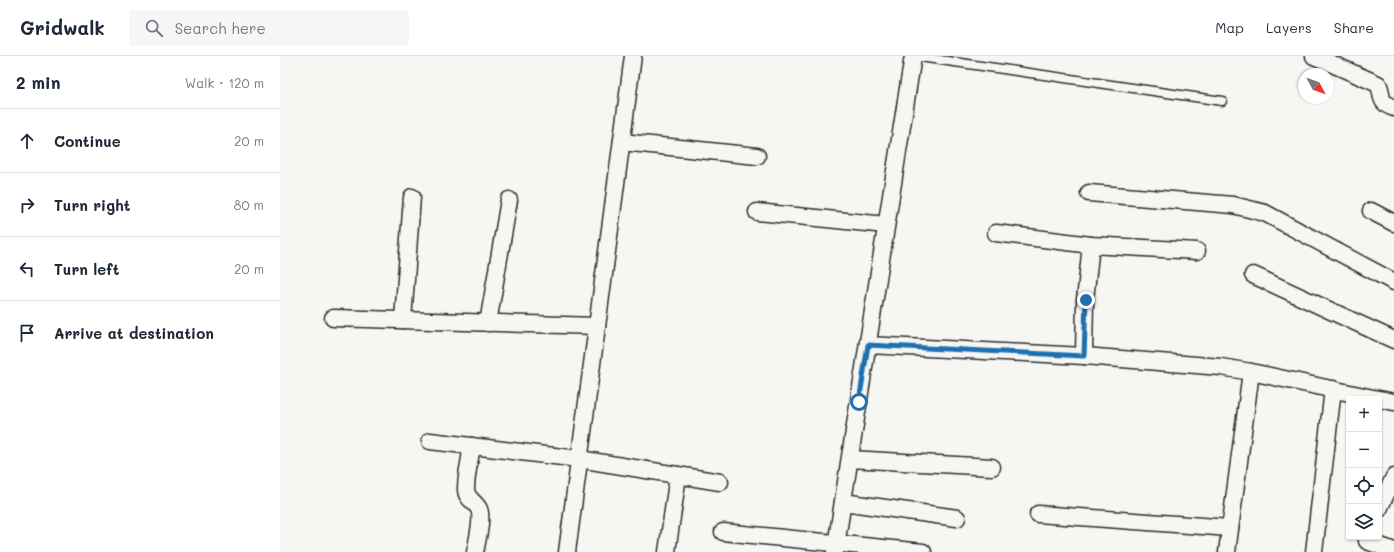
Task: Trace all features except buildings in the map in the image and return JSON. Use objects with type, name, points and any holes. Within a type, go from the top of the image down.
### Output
[{"type":"street","points":[[567,552],[633,56]]},
{"type":"street","points":[[836,548],[913,56]]},
{"type":"street","points":[[1318,57],[1378,84],[1384,103],[1394,108]]},
{"type":"street","points":[[622,142],[757,156]]},
{"type":"street","points":[[1089,193],[1233,205],[1265,213],[1394,282]]},
{"type":"street","points":[[403,320],[412,197]]},
{"type":"street","points":[[488,323],[509,200]]},
{"type":"street","points":[[757,212],[886,225]]},
{"type":"street","points":[[1371,212],[1394,223]]},
{"type":"street","points":[[996,233],[1091,245],[1197,251]]},
{"type":"street","points":[[1084,356],[1086,300],[1091,245]]},
{"type":"street","points":[[1253,275],[1394,340]]},
{"type":"street","points":[[333,318],[597,326]]},
{"type":"street","points":[[868,345],[1084,356],[1221,367],[1252,372],[1365,396]]},
{"type":"street","points":[[1227,552],[1252,372]]},
{"type":"street","points":[[1314,552],[1333,389]]},
{"type":"street","points":[[1382,400],[1394,402]]},
{"type":"street","points":[[430,442],[579,459],[720,482]]},
{"type":"street","points":[[472,446],[466,490],[467,497],[479,510],[480,519],[475,552]]},
{"type":"street","points":[[850,459],[992,467]]},
{"type":"street","points":[[667,552],[678,475]]},
{"type":"street","points":[[1381,504],[1394,477]]},
{"type":"street","points":[[843,502],[957,518]]},
{"type":"street","points":[[1038,514],[1230,528]]},
{"type":"street","points":[[723,532],[836,548],[923,552]]},
{"type":"street","points":[[1367,543],[1394,551]]},
{"type":"lane","points":[[913,56],[1222,101]]},
{"type":"route","points":[[859,402],[868,345],[1084,356],[1086,300]]}]
